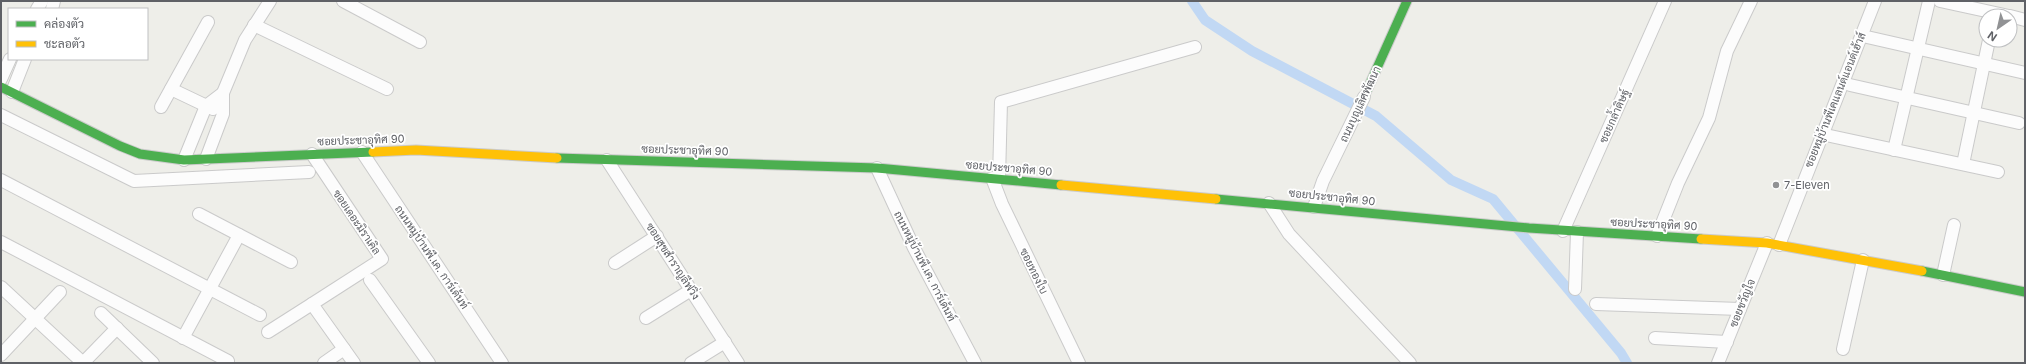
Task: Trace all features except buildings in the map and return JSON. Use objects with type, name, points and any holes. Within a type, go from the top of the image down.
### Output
[{"type":"street","points":[[206,159],[223,114],[223,93],[245,40],[270,1]]},
{"type":"street","points":[[343,1],[420,42]]},
{"type":"street","name":"ถนนบุญเลิศพัฒนา","points":[[1314,207],[1323,181],[1364,97],[1407,1]]},
{"type":"street","name":"ซอยกล้ำดิษฐ์","points":[[1563,231],[1665,1]]},
{"type":"street","points":[[1656,236],[1678,183],[1709,118],[1727,51],[1751,1]]},
{"type":"street","name":"ซอยหมู่บ้านพีเคแลนด์แอนด์เฮ้าส์","points":[[1773,244],[1821,134],[1875,1]]},
{"type":"street","points":[[1894,150],[1929,1]]},
{"type":"street","points":[[1940,1],[1978,10]]},
{"type":"street","points":[[161,107],[208,22]]},
{"type":"street","points":[[254,25],[387,89]]},
{"type":"street","points":[[1867,37],[2025,73]]},
{"type":"street","points":[[995,178],[1001,102],[1195,47]]},
{"type":"street","points":[[1963,164],[1987,48]]},
{"type":"street","points":[[1,79],[10,60]]},
{"type":"street","points":[[6,89],[24,60]]},
{"type":"street","points":[[1850,85],[2019,123]]},
{"type":"street","name":"ซอยประชาอุทิศ 90","points":[[6,89],[140,154],[184,160],[416,150],[607,160],[878,168],[1314,207],[1500,226],[1773,244],[1943,275],[2025,292]]},
{"type":"street","points":[[171,89],[223,114]]},
{"type":"street","points":[[184,160],[206,106],[223,93]]},
{"type":"street","points":[[1,115],[134,181],[309,172]]},
{"type":"street","points":[[1821,134],[1998,172]]},
{"type":"street","name":"ถนนหมู่บ้านพี.เค. การ์เด้นท์","points":[[362,152],[502,363]]},
{"type":"street","name":"ซอยเดอะมิราเคิล","points":[[312,154],[382,259],[312,304]]},
{"type":"street","name":"ซอยสุขสำราญลีฟวิ่ง","points":[[607,160],[738,363]]},
{"type":"street","name":"ถนนหมู่บ้านพี.เค. การ์เด้นท์","points":[[878,168],[914,248],[974,363]]},
{"type":"street","name":"ซอยทองใบ","points":[[995,178],[1002,204],[1079,363]]},
{"type":"street","points":[[1,180],[260,315]]},
{"type":"street","points":[[1269,203],[1289,234],[1410,363]]},
{"type":"street","points":[[200,214],[291,262]]},
{"type":"street","points":[[1943,275],[1954,225]]},
{"type":"street","points":[[1575,289],[1577,232]]},
{"type":"street","points":[[183,338],[239,235]]},
{"type":"street","points":[[615,263],[657,236]]},
{"type":"street","points":[[1,242],[228,361]]},
{"type":"street","name":"ซอยขวัญใจ","points":[[1718,363],[1740,309],[1773,244]]},
{"type":"street","points":[[1843,349],[1863,260]]},
{"type":"street","points":[[370,280],[428,363]]},
{"type":"street","points":[[1,287],[83,363],[116,328]]},
{"type":"street","points":[[646,318],[691,290]]},
{"type":"street","points":[[10,363],[1,355],[60,292]]},
{"type":"street","points":[[268,332],[312,304],[354,363]]},
{"type":"street","points":[[1596,304],[1740,309]]},
{"type":"street","points":[[101,313],[153,363]]},
{"type":"street","points":[[1655,338],[1727,342]]},
{"type":"street","points":[[692,363],[725,342]]},
{"type":"street","points":[[324,363],[344,349]]},
{"type":"waterway","points":[[1192,1],[1205,20],[1252,51],[1376,116],[1451,180],[1493,199],[1621,353],[1627,363]]},
{"type":"traffic: fast","points":[[1364,97],[1407,1]]},
{"type":"traffic: fast","points":[[1,87],[120,146],[140,154],[184,160],[373,152]]},
{"type":"traffic: fast","points":[[557,158],[877,168],[1061,185]]},
{"type":"traffic: fast","points":[[1216,199],[1529,228],[1701,239]]},
{"type":"traffic: fast","points":[[1922,271],[2025,292]]},
{"type":"traffic: slow","points":[[373,152],[416,150],[557,158]]},
{"type":"traffic: slow","points":[[1061,185],[1216,199]]},
{"type":"traffic: slow","points":[[1701,239],[1767,243],[1922,271]]},
{"type":"place","name":"7-Eleven","points":[[1776,185]]}]
